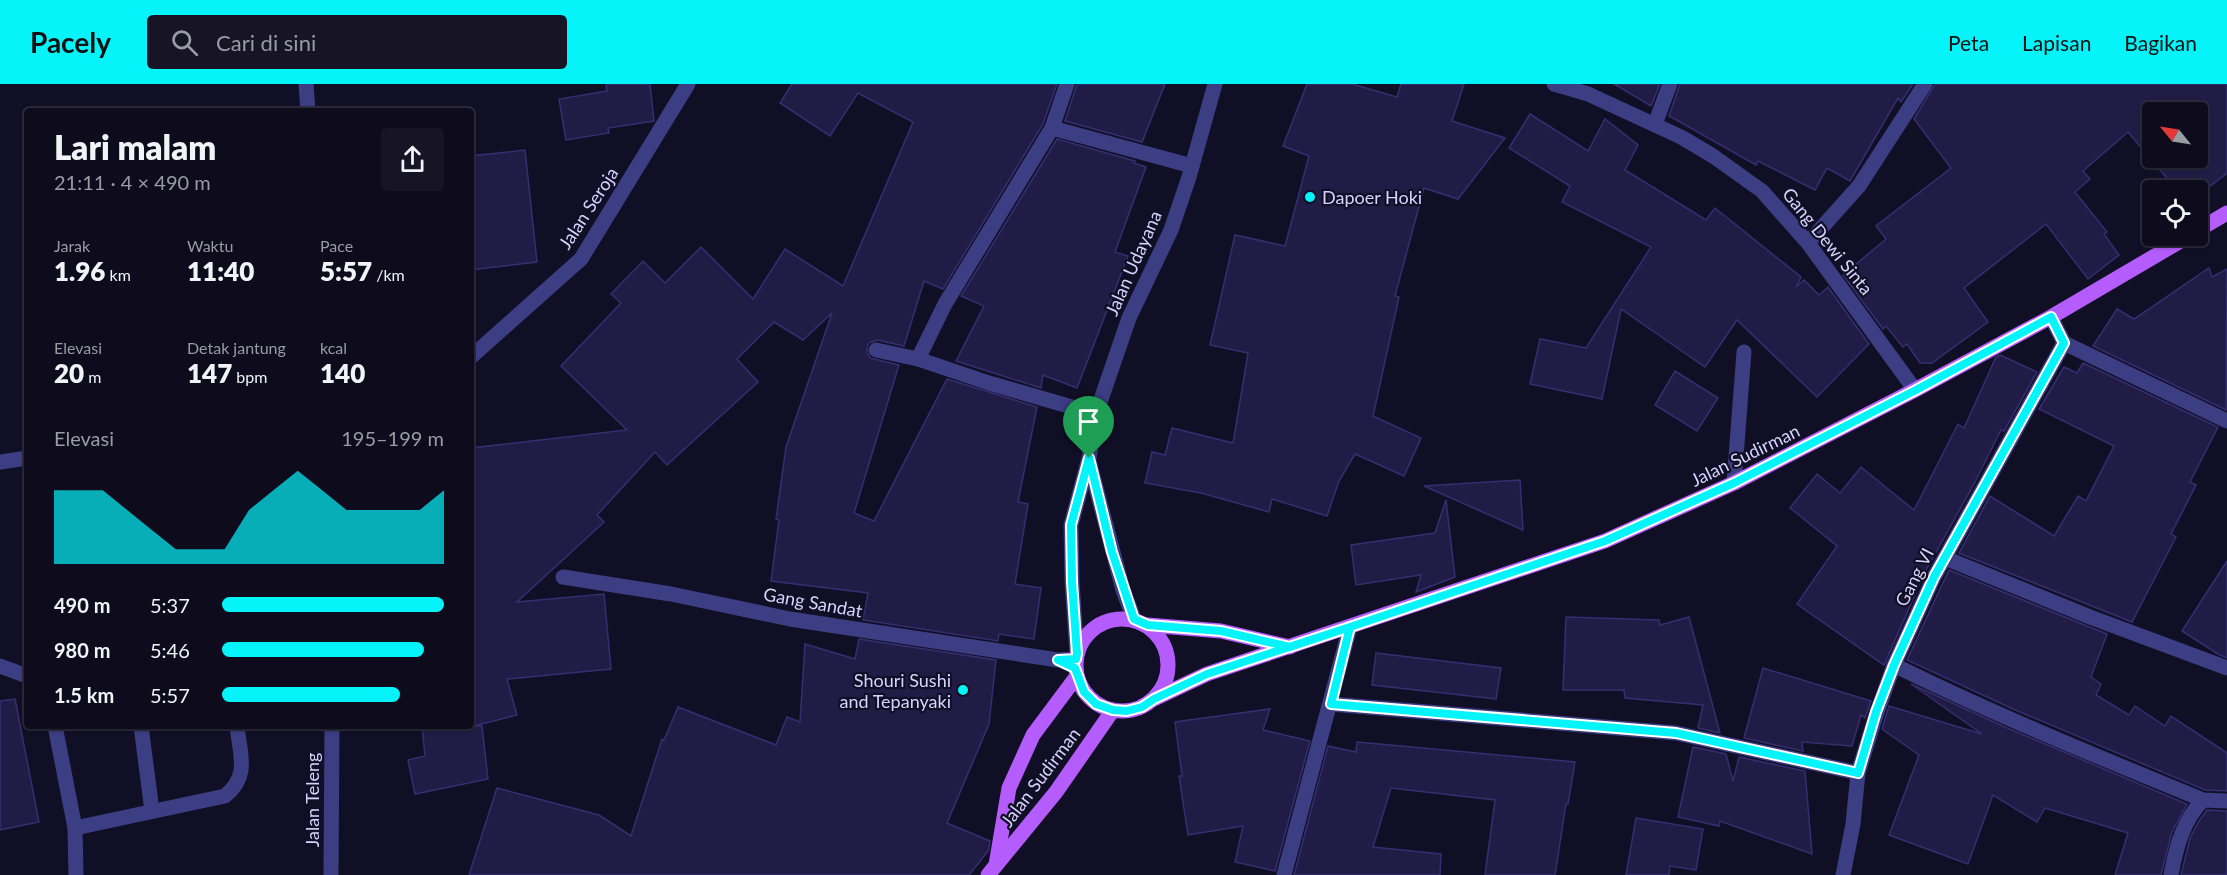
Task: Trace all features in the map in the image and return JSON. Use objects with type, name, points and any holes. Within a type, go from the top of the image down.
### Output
[{"type":"main road","points":[[2208,224],[2227,213]]},
{"type":"main road","name":"Jalan Sudirman","points":[[1154,699],[1207,674],[1605,541],[1734,483],[1916,390],[2051,317],[2172,246]]},
{"type":"main road","points":[[1141,622],[1158,634],[1165,646],[1169,660],[1168,674],[1163,687],[1154,699],[1142,707],[1127,711],[1113,710],[1096,704],[1084,692],[1076,664],[1083,640],[1092,628],[1105,621],[1119,618],[1221,631],[1290,647]]},
{"type":"main road","name":"Jalan Sudirman","points":[[992,870],[1009,788],[1033,735],[1076,664]]},
{"type":"main road","name":"Jalan Sudirman","points":[[992,870],[1056,792],[1113,710]]},
{"type":"street","points":[[306,84],[308,108]]},
{"type":"street","name":"Jalan Seroja","points":[[474,354],[581,259],[688,84]]},
{"type":"street","points":[[918,359],[945,304],[1052,128],[1067,84]]},
{"type":"street","name":"Jalan Udayana","points":[[1076,664],[1071,525],[1089,458],[1096,414],[1129,318],[1170,230],[1192,166],[1215,84]]},
{"type":"street","name":"Gang Dewi Sinta","points":[[1554,84],[1588,94],[1655,124],[1713,156],[1762,191],[1808,243],[1916,390]]},
{"type":"street","points":[[1655,124],[1671,84]]},
{"type":"street","points":[[1808,243],[1859,186],[1925,84]]},
{"type":"street","points":[[1052,128],[1192,166]]},
{"type":"street","points":[[2051,317],[2064,343],[2227,421]]},
{"type":"street","name":"Gang VI","points":[[1843,875],[1853,824],[1858,773],[1876,712],[1894,665],[1934,577],[2064,343]]},
{"type":"street","points":[[876,350],[918,359],[989,383],[1096,414]]},
{"type":"street","points":[[1734,483],[1744,352]]},
{"type":"street","points":[[0,462],[24,458]]},
{"type":"street","name":"Jalan Udayana","points":[[1089,458],[1120,580],[1141,622]]},
{"type":"street","points":[[1945,558],[2090,617],[2227,668]]},
{"type":"street","name":"Gang Sandat","points":[[563,577],[671,594],[790,619],[1076,664]]},
{"type":"street","points":[[1284,875],[1350,627]]},
{"type":"street","points":[[1894,665],[2038,732],[2203,800],[2227,801]]},
{"type":"street","points":[[0,666],[24,675]]},
{"type":"street","points":[[1331,704],[1676,733],[1858,773]]},
{"type":"street","points":[[56,729],[75,828],[76,875]]},
{"type":"street","points":[[141,729],[152,811]]},
{"type":"street","points":[[75,828],[225,796],[236,788],[242,773],[237,729]]},
{"type":"street","name":"Jalan Teleng","points":[[331,875],[332,729]]},
{"type":"street","points":[[2171,875],[2176,850],[2188,819],[2203,800]]},
{"type":"building","points":[[606,84],[650,84],[654,121],[608,128],[609,133],[566,140],[559,99],[607,91]]},
{"type":"building","points":[[792,84],[1057,84],[1043,124],[943,289],[924,281],[904,346],[877,340],[869,343],[867,347],[870,358],[899,365],[854,513],[874,521],[947,379],[1037,407],[1018,502],[1028,504],[1015,584],[1041,588],[1034,639],[999,634],[998,641],[863,620],[868,593],[771,581],[779,520],[776,519],[786,447],[832,313],[803,340],[774,322],[737,359],[758,382],[667,465],[655,452],[597,515],[604,522],[517,602],[604,594],[611,669],[507,679],[517,715],[474,726],[474,448],[627,430],[561,366],[621,303],[611,294],[643,261],[665,283],[701,247],[753,299],[785,249],[843,286],[913,122],[858,93],[830,136],[780,103]]},
{"type":"building","points":[[1077,84],[1165,84],[1142,142],[1065,121]]},
{"type":"building","points":[[1307,84],[1352,84],[1397,97],[1401,84],[1464,84],[1452,121],[1505,138],[1458,199],[1424,188],[1395,296],[1399,297],[1373,416],[1421,438],[1404,476],[1355,454],[1339,481],[1327,516],[1272,499],[1269,512],[1201,493],[1145,483],[1152,452],[1165,455],[1172,428],[1233,443],[1248,353],[1210,345],[1235,235],[1285,246],[1309,156],[1283,146]]},
{"type":"building","points":[[1614,84],[1660,84],[1651,106]]},
{"type":"building","points":[[1680,84],[1913,84],[1901,102],[1898,98],[1850,181],[1827,168],[1815,190],[1758,161],[1756,165],[1669,116]]},
{"type":"building","points":[[1935,84],[2227,84],[2227,173],[2208,188],[2208,180],[2169,180],[2158,168],[2208,168],[2208,102],[2142,102],[2142,149],[2128,132],[2083,171],[2090,179],[2075,192],[2107,232],[2104,234],[2119,255],[2088,279],[2046,224],[1964,288],[1988,322],[1932,363],[1920,363],[1907,344],[1903,347],[1886,326],[1883,329],[1843,275],[1886,239],[1876,226],[1951,168],[1914,119]]},
{"type":"building","points":[[1530,114],[1588,151],[1605,119],[1638,145],[1625,170],[1706,220],[1715,208],[1801,277],[1796,287],[1804,280],[1819,295],[1828,287],[1869,344],[1817,397],[1737,320],[1705,367],[1621,309],[1602,399],[1530,384],[1540,339],[1586,348],[1651,247],[1562,202],[1570,186],[1509,148]]},
{"type":"building","points":[[1057,139],[1135,161],[1134,163],[1146,167],[1115,252],[1128,256],[1077,388],[1043,375],[1041,388],[956,361],[984,306],[961,296]]},
{"type":"building","points":[[525,150],[537,262],[474,270],[474,156]]},
{"type":"building","points":[[2209,268],[2212,277],[2227,269],[2226,410],[2093,346],[2117,309],[2134,319]]},
{"type":"building","points":[[2000,355],[2037,372],[2004,431],[2001,430],[1925,572],[1884,665],[1797,604],[1837,546],[1790,508],[1817,474],[1840,493],[1861,467],[1914,510],[1958,424],[1964,428],[1996,357]]},
{"type":"building","points":[[2083,363],[2218,427],[2190,482],[2196,485],[2171,534],[2176,537],[2132,622],[1959,553],[1990,496],[2054,536],[2078,496],[2086,501],[2114,446],[2039,409],[2064,367],[2077,373]]},
{"type":"building","points":[[1675,371],[1718,398],[1697,431],[1655,405]]},
{"type":"building","points":[[1520,480],[1523,530],[1424,486]]},
{"type":"building","points":[[1446,500],[1455,577],[1416,592],[1421,575],[1356,585],[1351,545],[1435,533]]},
{"type":"building","points":[[2227,561],[2227,658],[2182,631]]},
{"type":"building","points":[[1949,570],[2107,634],[2091,677],[2101,684],[2096,695],[2129,715],[2135,706],[2165,726],[2171,716],[2227,753],[2227,791],[2205,790],[2013,709],[1907,660]]},
{"type":"building","points":[[1566,617],[1659,620],[1660,625],[1689,617],[1720,733],[1698,728],[1703,705],[1625,698],[1624,690],[1563,690]]},
{"type":"building","points":[[859,639],[996,660],[989,724],[947,823],[990,841],[989,850],[969,875],[469,875],[497,788],[599,815],[631,836],[662,739],[664,740],[678,707],[776,745],[787,717],[800,722],[805,644],[855,659]]},
{"type":"building","points":[[1376,653],[1501,668],[1496,699],[1372,685]]},
{"type":"building","points":[[1763,668],[1871,701],[1865,718],[1861,715],[1852,746],[1802,742],[1803,751],[1744,738]]},
{"type":"building","points":[[1911,684],[2005,727],[2187,804],[2172,832],[2161,875],[2115,875],[2128,833],[2045,808],[2037,822],[1993,795],[1968,864],[1889,835],[1919,755],[1882,729],[1889,706],[1982,734]]},
{"type":"building","points":[[15,699],[39,822],[0,830],[0,701]]},
{"type":"building","points":[[1270,709],[1263,730],[1310,741],[1275,871],[1235,862],[1243,826],[1188,835],[1179,776],[1182,776],[1175,722]]},
{"type":"building","points":[[474,726],[482,726],[488,779],[415,794],[408,760],[425,756],[422,729],[474,729]]},
{"type":"building","points":[[1357,742],[1575,762],[1555,875],[1485,875],[1495,800],[1391,788],[1373,847],[1441,854],[1440,875],[1294,875],[1328,746],[1356,752]]},
{"type":"building","points":[[1693,747],[1726,754],[1733,781],[1739,757],[1805,771],[1812,854],[1720,821],[1719,826],[1678,817]]},
{"type":"building","points":[[2207,810],[2227,811],[2227,875],[2181,875],[2190,838]]},
{"type":"building","points":[[1636,818],[1703,829],[1696,870],[1670,866],[1669,875],[1626,875]]},
{"type":"place","name":"Dapoer Hoki","points":[[1310,197]]},
{"type":"place","name":"Shouri Sushi and Tepanyaki","points":[[963,690]]},
{"type":"route","points":[[1089,458],[1071,525],[1077,654],[1076,659],[1058,660],[1075,668],[1084,692],[1096,704],[1113,710],[1127,711],[1142,707],[1207,674],[1290,647],[1350,627],[1331,704],[1676,733],[1858,773],[1876,712],[1894,665],[1934,577],[2064,343],[2051,317],[1916,390],[1734,483],[1605,541],[1290,647],[1221,631],[1148,625],[1134,619],[1112,552],[1089,458]]}]
